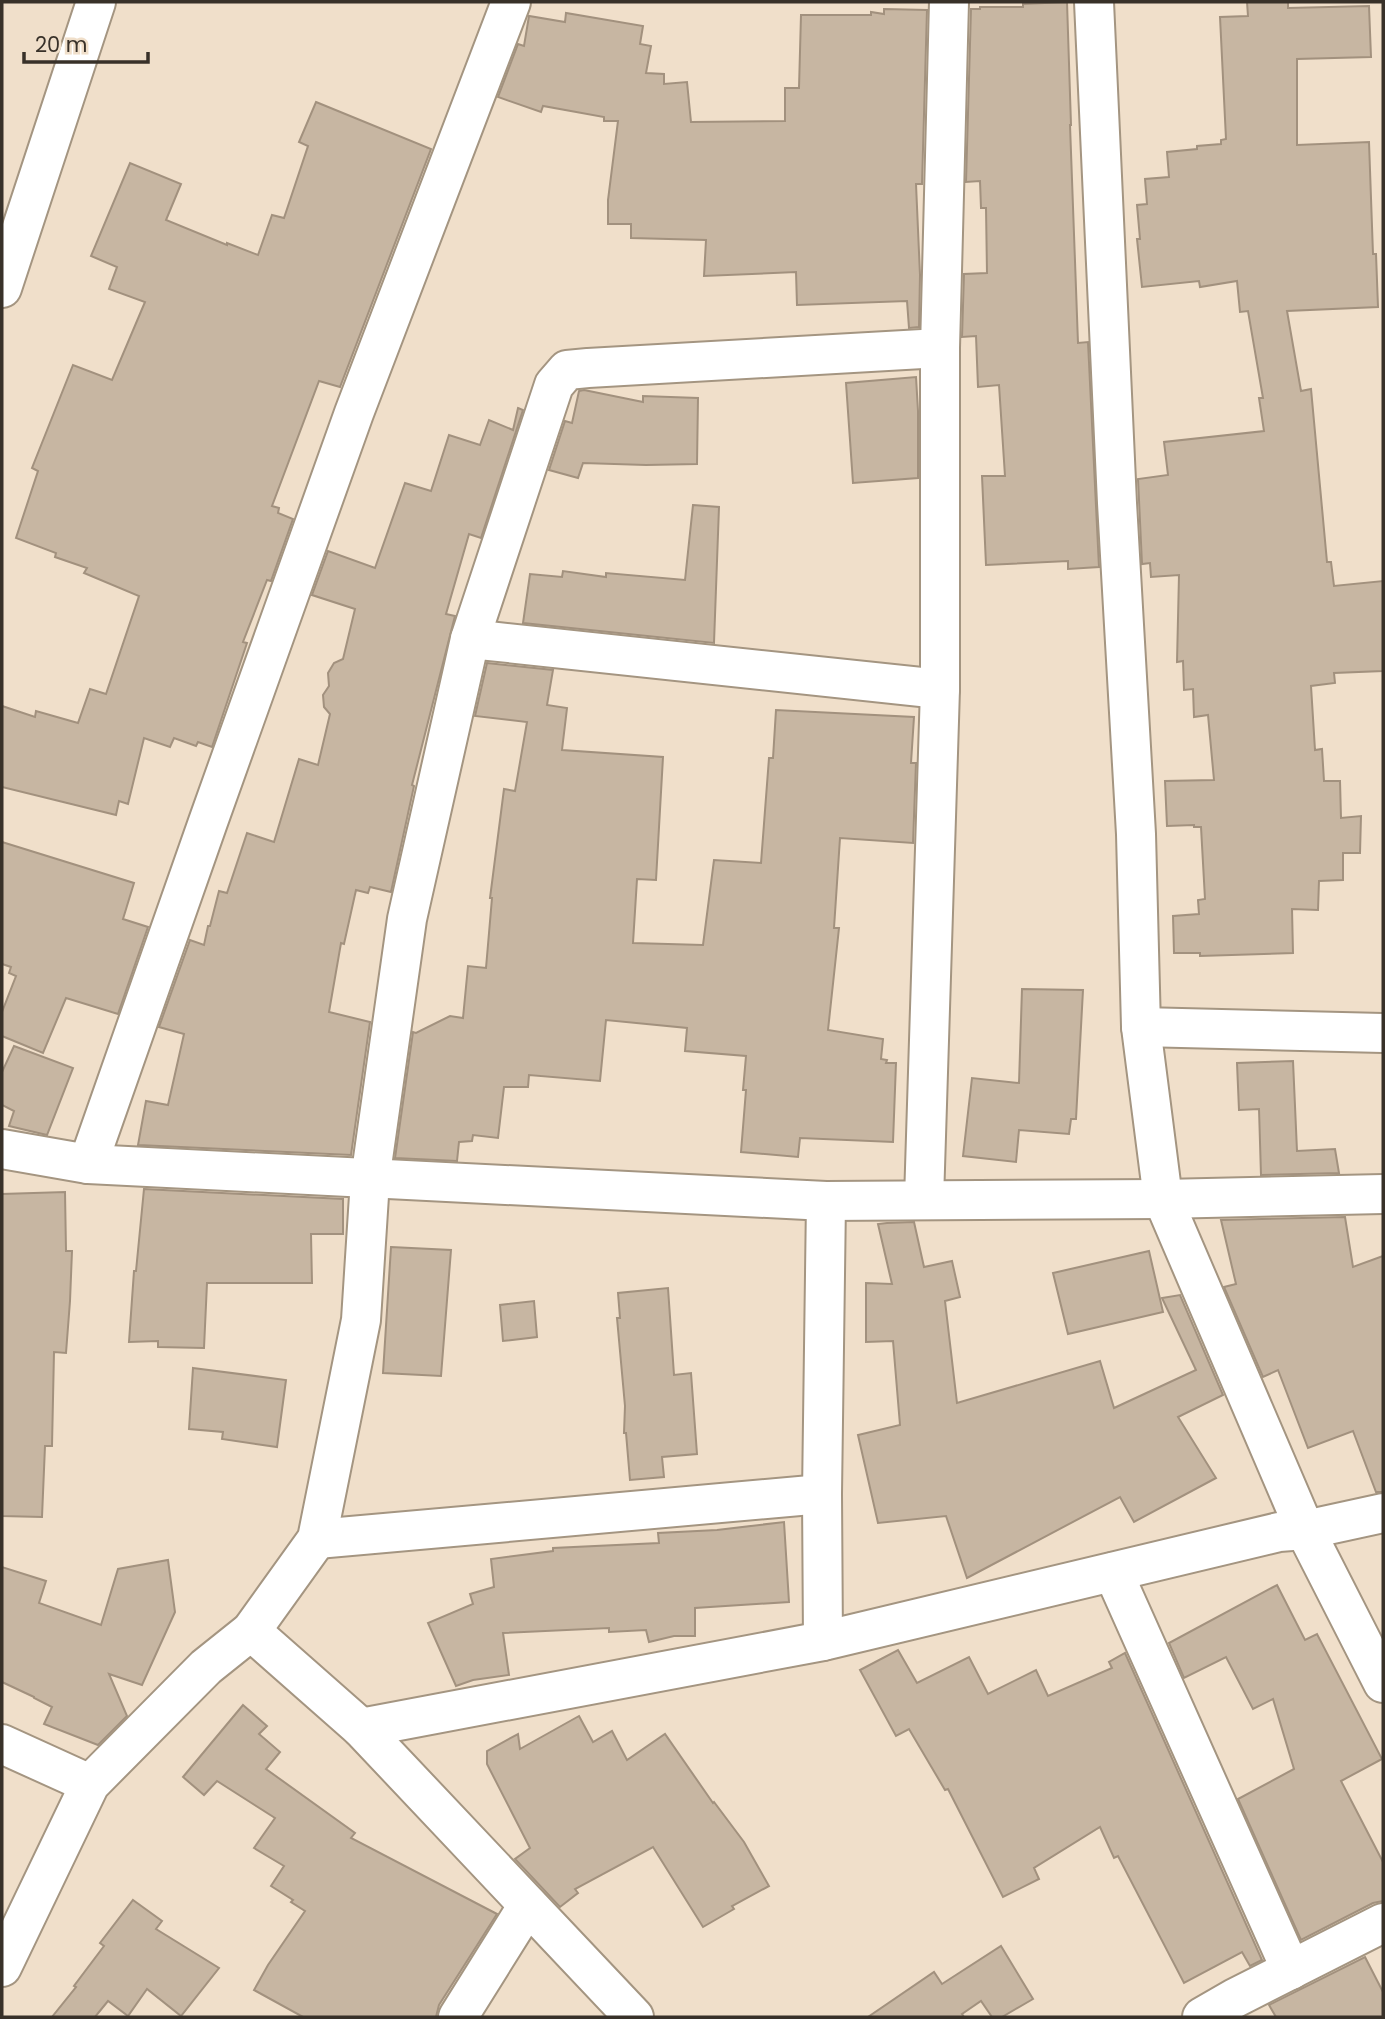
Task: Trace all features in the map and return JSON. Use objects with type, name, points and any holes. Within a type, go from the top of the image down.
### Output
[{"type":"street","points":[[89,1164],[354,414],[511,2]]},
{"type":"street","points":[[924,1200],[940,689],[940,348],[949,2]]},
{"type":"street","points":[[1094,2],[1117,503],[1136,834],[1141,1027],[1163,1199],[1305,1530],[1383,1682]]},
{"type":"street","points":[[2,288],[93,3]]},
{"type":"street","points":[[2,1967],[90,1784],[206,1667],[251,1631],[317,1538],[362,1320],[370,1180],[407,919],[470,639],[554,385],[567,370],[940,348]]},
{"type":"street","points":[[470,639],[940,689]]},
{"type":"street","points":[[1141,1027],[1383,1033]]},
{"type":"street","points":[[2,1149],[89,1164],[826,1201],[1163,1199],[1383,1194]]},
{"type":"street","points":[[823,1641],[826,1201]]},
{"type":"street","points":[[317,1538],[822,1494]]},
{"type":"street","points":[[361,1728],[823,1641],[1279,1532],[1305,1530],[1383,1513]]},
{"type":"street","points":[[1113,1572],[1291,1970]]},
{"type":"street","points":[[251,1631],[361,1728],[634,2017]]},
{"type":"street","points":[[2,1744],[90,1784]]},
{"type":"street","points":[[458,2017],[528,1905]]},
{"type":"street","points":[[1202,2017],[1241,2008],[1291,1970],[1383,1923]]},
{"type":"building","points":[[1067,2],[1078,343],[1088,342],[1099,567],[1068,569],[1068,561],[986,565],[982,476],[1005,476],[999,385],[978,387],[976,336],[962,337],[964,274],[987,273],[986,208],[981,208],[980,181],[966,182],[971,9]]},
{"type":"building","points":[[1247,2],[1288,2],[1288,8],[1369,6],[1371,57],[1297,59],[1297,145],[1369,142],[1373,254],[1376,254],[1378,307],[1287,311],[1301,391],[1311,389],[1327,562],[1331,562],[1334,586],[1383,581],[1383,671],[1334,673],[1335,683],[1311,686],[1315,750],[1322,749],[1324,781],[1340,781],[1341,818],[1361,816],[1360,853],[1343,853],[1343,880],[1319,881],[1318,910],[1292,909],[1293,953],[1200,956],[1200,953],[1174,953],[1173,916],[1199,914],[1198,900],[1205,899],[1201,827],[1167,826],[1165,781],[1214,780],[1208,715],[1194,717],[1193,689],[1184,690],[1183,661],[1177,662],[1179,575],[1151,577],[1150,563],[1142,564],[1138,479],[1168,475],[1164,442],[1264,431],[1259,398],[1263,398],[1248,311],[1240,312],[1237,281],[1200,287],[1199,281],[1142,287],[1137,205],[1147,204],[1145,179],[1169,177],[1167,152],[1221,144],[1221,140],[1226,139],[1220,17],[1248,16]]},
{"type":"building","points":[[884,9],[927,10],[922,184],[916,184],[919,327],[909,328],[907,301],[797,305],[796,272],[704,276],[706,240],[631,238],[631,224],[608,224],[608,200],[618,121],[604,121],[604,117],[543,106],[541,112],[498,97],[518,44],[524,46],[529,16],[565,22],[566,13],[643,26],[640,44],[651,46],[646,73],[664,74],[664,84],[687,82],[691,122],[785,121],[785,88],[799,88],[801,15],[871,15],[871,12],[884,14]]},
{"type":"building","points":[[316,102],[431,149],[340,387],[319,381],[272,506],[279,508],[278,513],[293,519],[271,581],[267,580],[243,642],[247,643],[212,747],[198,742],[196,746],[174,738],[170,747],[144,738],[128,804],[119,801],[116,815],[2,787],[2,706],[35,717],[36,711],[78,723],[90,689],[106,694],[139,596],[84,573],[87,568],[55,557],[56,553],[16,538],[38,471],[32,468],[73,365],[112,380],[145,302],[109,289],[117,267],[91,256],[130,163],[181,184],[166,220],[258,255],[272,215],[284,218],[308,146],[299,142]]},
{"type":"building","points":[[916,377],[918,478],[853,483],[846,383]]},
{"type":"building","points":[[579,391],[643,402],[643,396],[698,398],[697,464],[583,463],[578,478],[549,470],[565,421],[572,423]]},
{"type":"building","points":[[518,408],[523,410],[481,538],[469,534],[446,614],[455,616],[412,785],[414,786],[391,892],[370,887],[368,893],[356,890],[344,944],[341,943],[329,1012],[370,1022],[351,1155],[138,1145],[146,1101],[168,1105],[184,1034],[159,1027],[190,940],[204,945],[219,891],[227,893],[247,833],[274,842],[299,759],[318,765],[330,714],[324,707],[323,695],[329,686],[328,673],[334,663],[343,659],[355,609],[312,595],[328,551],[375,568],[405,483],[431,491],[449,435],[480,445],[489,420],[513,430]]},
{"type":"building","points":[[693,505],[719,507],[714,643],[523,623],[530,574],[562,577],[563,571],[606,577],[606,573],[685,580]]},
{"type":"building","points":[[487,663],[553,670],[547,705],[567,708],[562,750],[663,757],[656,880],[637,879],[633,943],[703,945],[714,860],[761,863],[769,758],[773,758],[776,710],[914,717],[911,763],[916,763],[913,843],[840,838],[834,928],[839,928],[828,1030],[883,1039],[881,1059],[887,1060],[886,1063],[896,1063],[893,1142],[800,1138],[798,1157],[741,1152],[746,1056],[685,1051],[687,1028],[606,1020],[600,1081],[529,1075],[528,1087],[504,1087],[498,1138],[473,1135],[472,1141],[459,1142],[457,1161],[395,1158],[413,1032],[416,1033],[450,1016],[463,1018],[468,966],[486,968],[490,898],[504,789],[515,791],[527,722],[475,716]]},
{"type":"building","points":[[2,842],[134,883],[123,919],[148,927],[118,1014],[66,998],[43,1053],[2,1036],[2,1012],[16,976],[9,973],[11,967],[2,964]]},
{"type":"building","points":[[1022,989],[1083,990],[1076,1119],[1071,1119],[1069,1134],[1019,1130],[1016,1162],[963,1156],[972,1078],[1019,1083]]},
{"type":"building","points":[[14,1046],[73,1068],[47,1135],[9,1126],[14,1111],[2,1105],[2,1072]]},
{"type":"building","points":[[1293,1061],[1297,1151],[1335,1149],[1339,1173],[1261,1175],[1259,1109],[1239,1110],[1237,1063]]},
{"type":"building","points":[[144,1189],[343,1199],[343,1234],[311,1234],[312,1283],[207,1283],[204,1348],[158,1347],[158,1341],[129,1342]]},
{"type":"building","points":[[65,1192],[66,1251],[72,1251],[70,1301],[66,1353],[54,1352],[52,1446],[45,1446],[42,1517],[2,1516],[2,1194]]},
{"type":"building","points":[[1345,1217],[1353,1267],[1383,1256],[1383,1492],[1376,1492],[1353,1431],[1308,1448],[1278,1370],[1263,1377],[1224,1287],[1236,1284],[1221,1220]]},
{"type":"building","points":[[914,1222],[924,1267],[952,1261],[960,1297],[945,1301],[957,1403],[1100,1361],[1114,1408],[1196,1370],[1162,1298],[1180,1295],[1223,1395],[1178,1417],[1216,1478],[1134,1522],[1120,1497],[967,1578],[946,1516],[878,1523],[858,1435],[900,1425],[893,1341],[866,1342],[866,1283],[892,1284],[878,1224]]},
{"type":"building","points":[[391,1247],[451,1250],[441,1376],[383,1373]]},
{"type":"building","points":[[1149,1251],[1163,1312],[1068,1334],[1053,1273]]},
{"type":"building","points":[[668,1288],[674,1375],[691,1373],[697,1454],[662,1457],[664,1477],[630,1480],[624,1433],[625,1406],[617,1318],[620,1318],[618,1293]]},
{"type":"building","points":[[534,1301],[537,1337],[503,1341],[500,1305]]},
{"type":"building","points":[[193,1368],[286,1380],[277,1447],[222,1439],[223,1432],[189,1429]]},
{"type":"building","points":[[784,1522],[789,1602],[695,1608],[695,1636],[674,1636],[649,1642],[646,1630],[609,1632],[609,1628],[503,1633],[509,1675],[473,1680],[456,1686],[428,1623],[473,1604],[470,1594],[494,1587],[491,1559],[553,1551],[553,1548],[659,1543],[658,1533],[717,1530]]},
{"type":"building","points":[[168,1560],[175,1612],[142,1685],[109,1674],[127,1716],[98,1745],[44,1724],[52,1707],[2,1682],[2,1567],[46,1581],[39,1603],[101,1625],[118,1569]]},
{"type":"building","points":[[1277,1585],[1305,1640],[1317,1634],[1382,1759],[1341,1781],[1383,1862],[1383,1901],[1373,1903],[1301,1940],[1238,1799],[1294,1769],[1273,1699],[1253,1709],[1226,1657],[1184,1678],[1169,1643]]},
{"type":"building","points":[[898,1650],[917,1683],[969,1657],[988,1694],[1036,1670],[1048,1696],[1112,1668],[1109,1662],[1125,1653],[1262,1960],[1250,1966],[1242,1952],[1184,1983],[1118,1856],[1114,1858],[1100,1827],[1034,1868],[1039,1879],[1003,1897],[948,1789],[945,1790],[909,1729],[896,1736],[860,1670]]},
{"type":"building","points":[[243,1705],[267,1726],[259,1734],[280,1752],[266,1769],[355,1833],[351,1838],[497,1914],[439,2005],[436,2017],[303,2017],[254,1990],[305,1911],[271,1886],[284,1866],[254,1848],[275,1818],[217,1781],[204,1795],[183,1777]]},
{"type":"building","points":[[579,1716],[593,1742],[612,1731],[627,1760],[665,1734],[744,1842],[769,1886],[732,1906],[734,1909],[703,1927],[653,1847],[575,1889],[578,1893],[560,1907],[515,1859],[530,1848],[487,1764],[487,1751],[518,1734],[520,1749]]},
{"type":"building","points":[[133,1900],[162,1921],[156,1929],[219,1968],[181,2016],[147,1989],[128,2016],[108,2001],[95,2017],[52,2017],[104,1946],[100,1943]]},
{"type":"building","points":[[1001,1946],[1033,1999],[1002,2017],[992,2017],[981,2001],[962,2014],[964,2017],[868,2017],[934,1972],[942,1984]]},
{"type":"building","points":[[1365,1957],[1383,1992],[1383,2017],[1276,2017],[1269,2005]]}]
